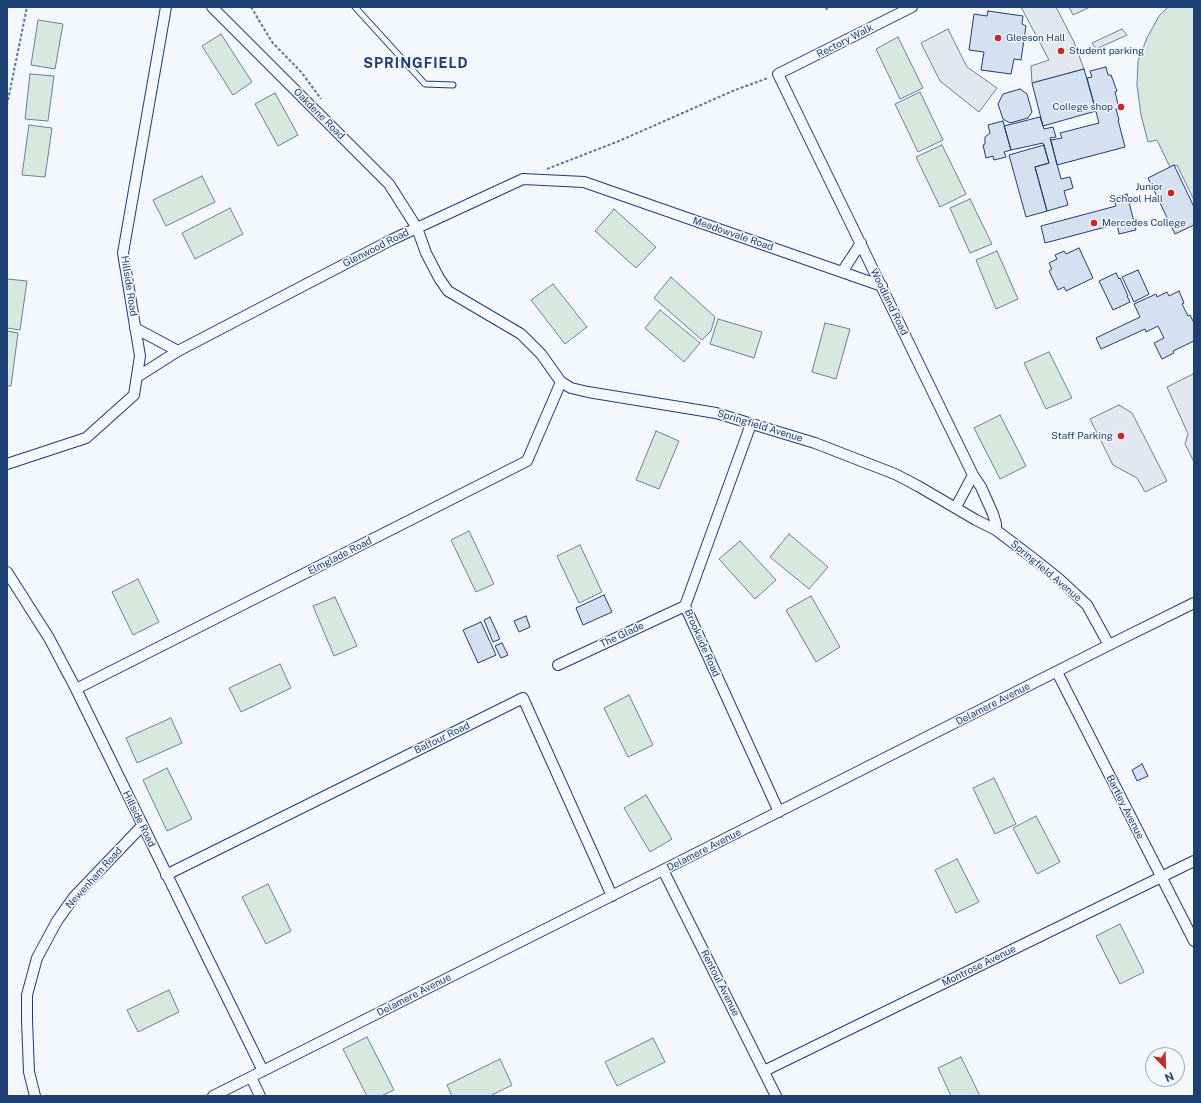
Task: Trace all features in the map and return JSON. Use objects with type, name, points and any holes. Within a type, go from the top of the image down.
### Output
[{"type":"street","name":"Hillside Road","points":[[7,464],[86,438],[134,395],[140,356],[123,253],[166,7]]},
{"type":"street","name":"Oakdene Road","points":[[212,7],[390,184],[417,228]]},
{"type":"street","name":"Rectory Walk","points":[[778,74],[912,7]]},
{"type":"street","name":"Woodland Road","points":[[778,74],[973,475],[981,486],[993,514],[996,530]]},
{"type":"street","name":"Glenwood Road","points":[[137,376],[178,351],[390,240],[524,178],[584,182]]},
{"type":"street","name":"Meadowvale Road","points":[[584,182],[882,286]]},
{"type":"street","points":[[417,228],[426,253],[439,278],[448,291],[521,334],[541,354],[561,382]]},
{"type":"street","points":[[842,272],[861,244]]},
{"type":"street","points":[[135,328],[178,351]]},
{"type":"street","name":"Springfield Avenue","points":[[561,382],[571,388],[588,392],[716,412],[815,443],[870,463],[918,486],[996,530],[1059,579],[1087,605],[1109,645]]},
{"type":"street","name":"Elmglade Road","points":[[76,689],[527,461],[561,382]]},
{"type":"street","name":"Brookside Road","points":[[751,424],[685,606],[779,812]]},
{"type":"street","points":[[956,507],[973,475]]},
{"type":"street","name":"Hillside Road","points":[[7,572],[49,638],[76,689],[263,1071]]},
{"type":"street","name":"Delamere Avenue","points":[[214,1096],[1194,603]]},
{"type":"street","name":"The Glade","points":[[558,665],[685,606]]},
{"type":"street","name":"Bartley Avenue","points":[[1057,672],[1194,941]]},
{"type":"street","name":"Balfour Road","points":[[166,875],[523,698],[612,896]]},
{"type":"street","name":"Newenham Road","points":[[35,1096],[29,1072],[26,1020],[27,995],[37,958],[57,921],[74,897],[142,826]]},
{"type":"street","name":"Montrose Avenue","points":[[764,1072],[1194,861]]},
{"type":"street","name":"Rentoul Avenue","points":[[663,870],[776,1096]]},
{"type":"street","points":[[251,1077],[260,1096]]},
{"type":"lane","points":[[355,7],[425,84],[453,85]]},
{"type":"path","points":[[7,105],[27,7]]},
{"type":"path","points":[[251,7],[272,42],[302,73],[322,101],[319,113]]},
{"type":"path","points":[[546,170],[619,141],[735,90],[778,74]]},
{"type":"shaded area","name":"Student parking","points":[[1021,7],[1056,7],[1074,42],[1084,69],[1032,83],[1031,66],[1049,60]]},
{"type":"shaded area","points":[[1069,7],[1090,7],[1073,15]]},
{"type":"shaded area","points":[[1168,7],[1194,7],[1194,200],[1177,165],[1170,167],[1157,140],[1148,142],[1141,115],[1137,85],[1138,61],[1147,38],[1159,16]]},
{"type":"shaded area","points":[[38,20],[63,24],[55,69],[31,65]]},
{"type":"shaded area","points":[[948,29],[967,67],[997,88],[979,112],[940,81],[921,43]]},
{"type":"shaded area","points":[[1122,29],[1127,35],[1096,49],[1092,43]]},
{"type":"shaded area","points":[[221,34],[252,82],[233,95],[202,46]]},
{"type":"shaded area","points":[[898,37],[923,88],[900,99],[876,49]]},
{"type":"shaded area","points":[[30,74],[54,76],[48,121],[25,119]]},
{"type":"shaded area","points":[[920,92],[943,140],[918,152],[895,104]]},
{"type":"shaded area","points":[[275,93],[298,135],[278,146],[255,104]]},
{"type":"shaded area","points":[[29,125],[52,128],[45,177],[22,175]]},
{"type":"shaded area","points":[[942,145],[966,194],[940,207],[916,157]]},
{"type":"shaded area","points":[[202,176],[215,202],[166,226],[153,200]]},
{"type":"shaded area","points":[[970,199],[992,244],[970,253],[950,208]]},
{"type":"shaded area","points":[[230,208],[243,234],[195,259],[182,233]]},
{"type":"shaded area","points":[[614,209],[656,247],[636,268],[595,231]]},
{"type":"shaded area","points":[[997,251],[1018,299],[996,309],[976,260]]},
{"type":"shaded area","points":[[671,277],[715,317],[711,331],[702,340],[654,298]]},
{"type":"shaded area","points":[[7,279],[27,281],[20,330],[7,328]]},
{"type":"shaded area","points":[[553,284],[587,327],[565,344],[531,300]]},
{"type":"shaded area","points":[[660,310],[700,343],[684,362],[645,328]]},
{"type":"shaded area","points":[[718,319],[762,332],[754,358],[710,344]]},
{"type":"shaded area","points":[[825,323],[850,329],[836,379],[812,372]]},
{"type":"shaded area","points":[[7,331],[18,333],[11,386],[7,386]]},
{"type":"shaded area","points":[[1049,352],[1072,398],[1046,409],[1024,363]]},
{"type":"shaded area","points":[[1193,374],[1194,462],[1185,444],[1188,434],[1167,387]]},
{"type":"shaded area","name":"Staff Parking","points":[[1119,405],[1132,413],[1167,481],[1145,492],[1137,478],[1113,465],[1090,419]]},
{"type":"shaded area","points":[[1000,415],[1026,466],[1000,479],[974,428]]},
{"type":"shaded area","points":[[656,431],[679,441],[659,489],[636,480]]},
{"type":"shaded area","points":[[469,531],[494,584],[476,592],[451,540]]},
{"type":"shaded area","points":[[789,534],[828,567],[809,589],[770,557]]},
{"type":"shaded area","points":[[740,541],[776,580],[755,599],[719,559]]},
{"type":"shaded area","points":[[580,545],[602,592],[579,603],[557,556]]},
{"type":"shaded area","points":[[138,579],[159,622],[133,635],[112,592]]},
{"type":"shaded area","points":[[811,596],[840,647],[816,662],[786,610]]},
{"type":"shaded area","points":[[335,597],[357,646],[334,656],[313,606]]},
{"type":"shaded area","points":[[280,664],[291,688],[241,712],[229,688]]},
{"type":"shaded area","points":[[629,695],[653,745],[628,757],[604,708]]},
{"type":"shaded area","points":[[171,718],[182,743],[137,763],[126,738]]},
{"type":"shaded area","points":[[167,768],[192,819],[167,831],[143,780]]},
{"type":"shaded area","points":[[994,778],[1016,824],[995,834],[973,788]]},
{"type":"shaded area","points":[[646,795],[672,839],[650,852],[624,808]]},
{"type":"shaded area","points":[[1036,816],[1060,862],[1037,874],[1013,828]]},
{"type":"shaded area","points":[[957,859],[979,902],[956,913],[935,870]]},
{"type":"shaded area","points":[[268,884],[291,931],[266,944],[242,897]]},
{"type":"shaded area","points":[[1120,924],[1144,972],[1120,984],[1096,936]]},
{"type":"shaded area","points":[[169,990],[179,1012],[138,1032],[127,1010]]},
{"type":"shaded area","points":[[367,1037],[394,1090],[381,1096],[367,1096],[343,1049]]},
{"type":"shaded area","points":[[653,1038],[665,1062],[617,1086],[605,1062]]},
{"type":"shaded area","points":[[961,1057],[980,1096],[951,1096],[938,1068]]},
{"type":"shaded area","points":[[500,1059],[512,1085],[490,1096],[452,1096],[447,1085]]},
{"type":"building","name":"Gleeson Hall","points":[[988,11],[1023,16],[1022,24],[1026,26],[1021,60],[1014,59],[1011,74],[981,70],[984,52],[969,50],[974,14],[987,16]]},
{"type":"building","points":[[1106,67],[1108,75],[1111,75],[1117,91],[1115,92],[1119,108],[1116,109],[1125,147],[1057,165],[1051,140],[1062,138],[1060,133],[1099,123],[1087,78],[1092,77],[1090,71]]},
{"type":"building","points":[[1084,69],[1096,111],[1043,126],[1032,83]]},
{"type":"building","points":[[1020,89],[1027,94],[1032,112],[1028,118],[1010,123],[1003,119],[998,104],[1003,94]]},
{"type":"building","points":[[1040,117],[1044,129],[1053,127],[1056,137],[1050,138],[1061,179],[1070,177],[1073,188],[1064,191],[1068,205],[1047,211],[1035,167],[1049,163],[1043,143],[1011,150],[1004,126]]},
{"type":"building","points":[[1003,121],[1011,150],[1004,152],[1006,157],[994,160],[993,156],[986,158],[983,145],[985,144],[985,137],[990,133],[988,125]]},
{"type":"building","points":[[1044,145],[1049,163],[1035,167],[1047,211],[1026,217],[1009,155]]},
{"type":"building","name":"Junior School Hall","points":[[1174,165],[1194,207],[1194,225],[1175,234],[1148,178]]},
{"type":"building","points":[[1127,194],[1136,230],[1119,234],[1117,224],[1045,243],[1041,226],[1116,206],[1113,198]]},
{"type":"building","points":[[1079,248],[1093,278],[1066,291],[1064,287],[1058,290],[1049,271],[1052,269],[1049,263],[1057,259],[1055,255],[1064,251],[1066,254]]},
{"type":"building","points":[[1138,270],[1149,294],[1134,302],[1122,277]]},
{"type":"building","points":[[1116,273],[1119,279],[1120,278],[1130,302],[1113,310],[1099,281]]},
{"type":"building","points":[[1179,291],[1184,303],[1182,304],[1188,316],[1190,315],[1194,323],[1194,341],[1173,351],[1174,353],[1162,359],[1154,343],[1164,338],[1158,326],[1146,332],[1145,329],[1101,349],[1096,338],[1140,317],[1134,304],[1156,294],[1157,297],[1167,292],[1169,296]]},
{"type":"building","points":[[604,595],[612,612],[583,625],[576,608]]},
{"type":"building","points":[[526,616],[530,627],[519,632],[514,621]]},
{"type":"building","points":[[490,617],[500,639],[493,642],[484,620]]},
{"type":"building","points":[[481,622],[496,655],[478,663],[463,630]]},
{"type":"building","points":[[502,643],[508,655],[501,658],[495,646]]},
{"type":"building","points":[[1142,764],[1148,776],[1137,781],[1132,770]]},
{"type":"place","name":"Gleeson Hall","points":[[998,38]]},
{"type":"place","name":"Student parking","points":[[1061,51]]},
{"type":"place","name":"College shop","points":[[1121,107]]},
{"type":"place","name":"Junior School Hall","points":[[1171,193]]},
{"type":"place","name":"Mercedes College","points":[[1094,223]]},
{"type":"place","name":"Staff Parking","points":[[1121,436]]},
{"type":"district","name":"SPRINGFIELD","points":[[416,64]]}]
